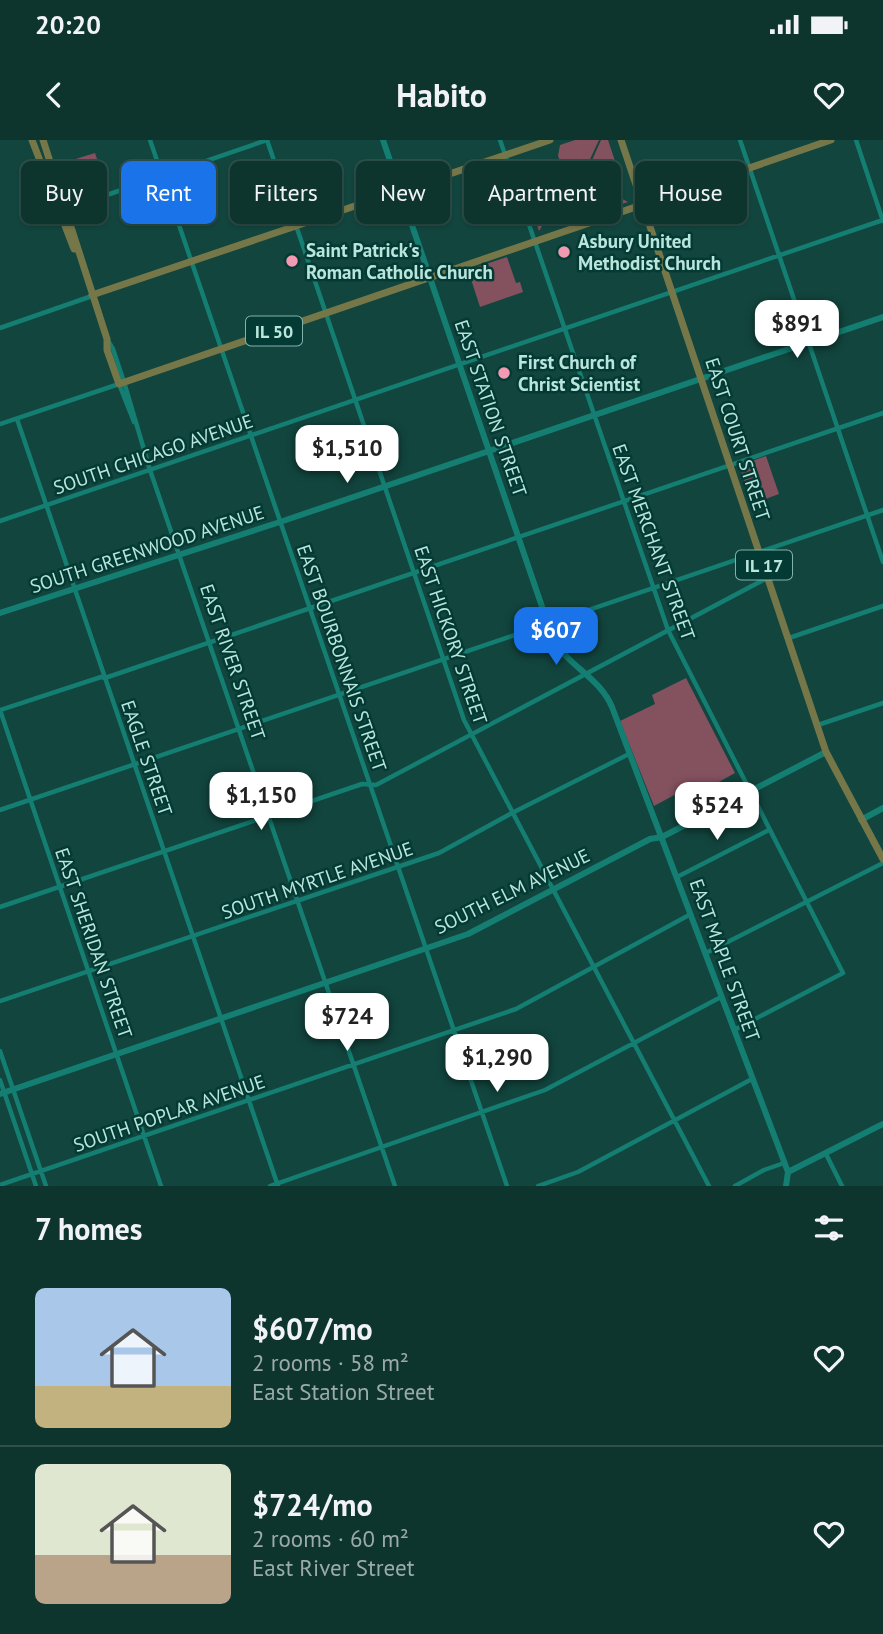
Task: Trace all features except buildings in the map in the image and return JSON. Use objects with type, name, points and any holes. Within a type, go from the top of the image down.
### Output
[{"type":"main road","name":"EAST RIVER STREET","points":[[43,140],[49,161]]},
{"type":"main road","points":[[450,174],[550,140]]},
{"type":"main road","name":"EAST COURT STREET","points":[[621,140],[635,181]]},
{"type":"main road","name":"IL 50","points":[[747,169],[831,140]]},
{"type":"main road","name":"EAST RIVER STREET","points":[[31,142],[40,161]]},
{"type":"main road","points":[[92,295],[356,206]]},
{"type":"main road","name":"IL 50","points":[[121,383],[635,208]]},
{"type":"main road","name":"EAST RIVER STREET","points":[[67,224],[107,339],[107,350],[121,383]]},
{"type":"main road","name":"EAST COURT STREET","points":[[649,224],[826,752],[883,861]]},
{"type":"street","name":"EAST BOURBONNAIS STREET","points":[[150,140],[157,161]]},
{"type":"street","points":[[206,161],[267,140]]},
{"type":"street","name":"EAST HICKORY STREET","points":[[267,140],[471,735],[709,1186]]},
{"type":"street","name":"EAST STATION STREET","points":[[383,140],[390,161]]},
{"type":"street","name":"EAST MERCHANT STREET","points":[[500,140],[668,631],[843,973],[734,1030]]},
{"type":"street","points":[[740,140],[883,562]]},
{"type":"street","points":[[856,140],[883,220]]},
{"type":"street","name":"SOUTH CHICAGO AVENUE","points":[[0,521],[883,220]]},
{"type":"street","name":"EAST BOURBONNAIS STREET","points":[[179,224],[507,1186]]},
{"type":"street","name":"EAST STATION STREET","points":[[412,224],[548,624],[561,652],[573,666],[587,673]]},
{"type":"street","points":[[0,328],[92,295]]},
{"type":"street","name":"SOUTH GREENWOOD AVENUE","points":[[0,614],[883,317]]},
{"type":"street","points":[[0,424],[121,383]]},
{"type":"street","name":"EAST RIVER STREET","points":[[121,383],[394,1186]]},
{"type":"street","points":[[0,710],[101,677],[105,678],[883,413]]},
{"type":"street","name":"EAGLE STREET","points":[[17,419],[277,1185]]},
{"type":"street","points":[[0,810],[883,510]]},
{"type":"street","points":[[0,907],[362,784],[376,785],[768,578]]},
{"type":"street","points":[[788,639],[883,606]]},
{"type":"street","name":"EAST MAPLE STREET","points":[[587,673],[608,697],[788,1172]]},
{"type":"street","points":[[817,726],[883,703]]},
{"type":"street","name":"EAST SHERIDAN STREET","points":[[0,710],[161,1186]]},
{"type":"street","name":"SOUTH ELM AVENUE","points":[[2,1093],[468,934],[650,839],[662,837],[826,752]]},
{"type":"street","name":"SOUTH MYRTLE AVENUE","points":[[0,1001],[439,853],[629,754]]},
{"type":"street","points":[[861,820],[883,808]]},
{"type":"street","points":[[677,877],[769,830]]},
{"type":"street","points":[[706,953],[883,861]]},
{"type":"street","name":"SOUTH POPLAR AVENUE","points":[[0,1185],[516,1009],[692,914]]},
{"type":"street","points":[[270,1186],[545,1090],[721,997]]},
{"type":"street","points":[[0,1051],[46,1186]]},
{"type":"street","points":[[538,1186],[578,1172],[752,1079]]},
{"type":"street","points":[[0,1080],[2,1093],[36,1186]]},
{"type":"street","points":[[786,1186],[788,1172],[883,1124]]},
{"type":"street","points":[[826,1154],[842,1186]]},
{"type":"street","points":[[735,1186],[764,1170],[784,1163]]},
{"type":"shaded area","points":[[575,140],[599,140],[589,161],[560,161],[560,145]]},
{"type":"shaded area","points":[[601,140],[608,140],[615,161],[592,161]]},
{"type":"shaded area","points":[[95,153],[98,161],[69,161]]},
{"type":"shaded area","points":[[507,257],[516,283],[520,282],[523,292],[480,307],[468,270]]},
{"type":"shaded area","points":[[766,456],[779,494],[752,504],[740,468],[743,464]]},
{"type":"shaded area","points":[[686,678],[735,773],[701,792],[698,787],[682,795],[680,792],[654,806],[620,721],[655,704],[652,695]]},
{"type":"place","name":"Asbury United Methodist Church","points":[[564,252]]},
{"type":"place","name":"Saint Patrick's Roman Catholic Church","points":[[292,261]]},
{"type":"place","name":"First Church of Christ Scientist","points":[[504,373]]}]
